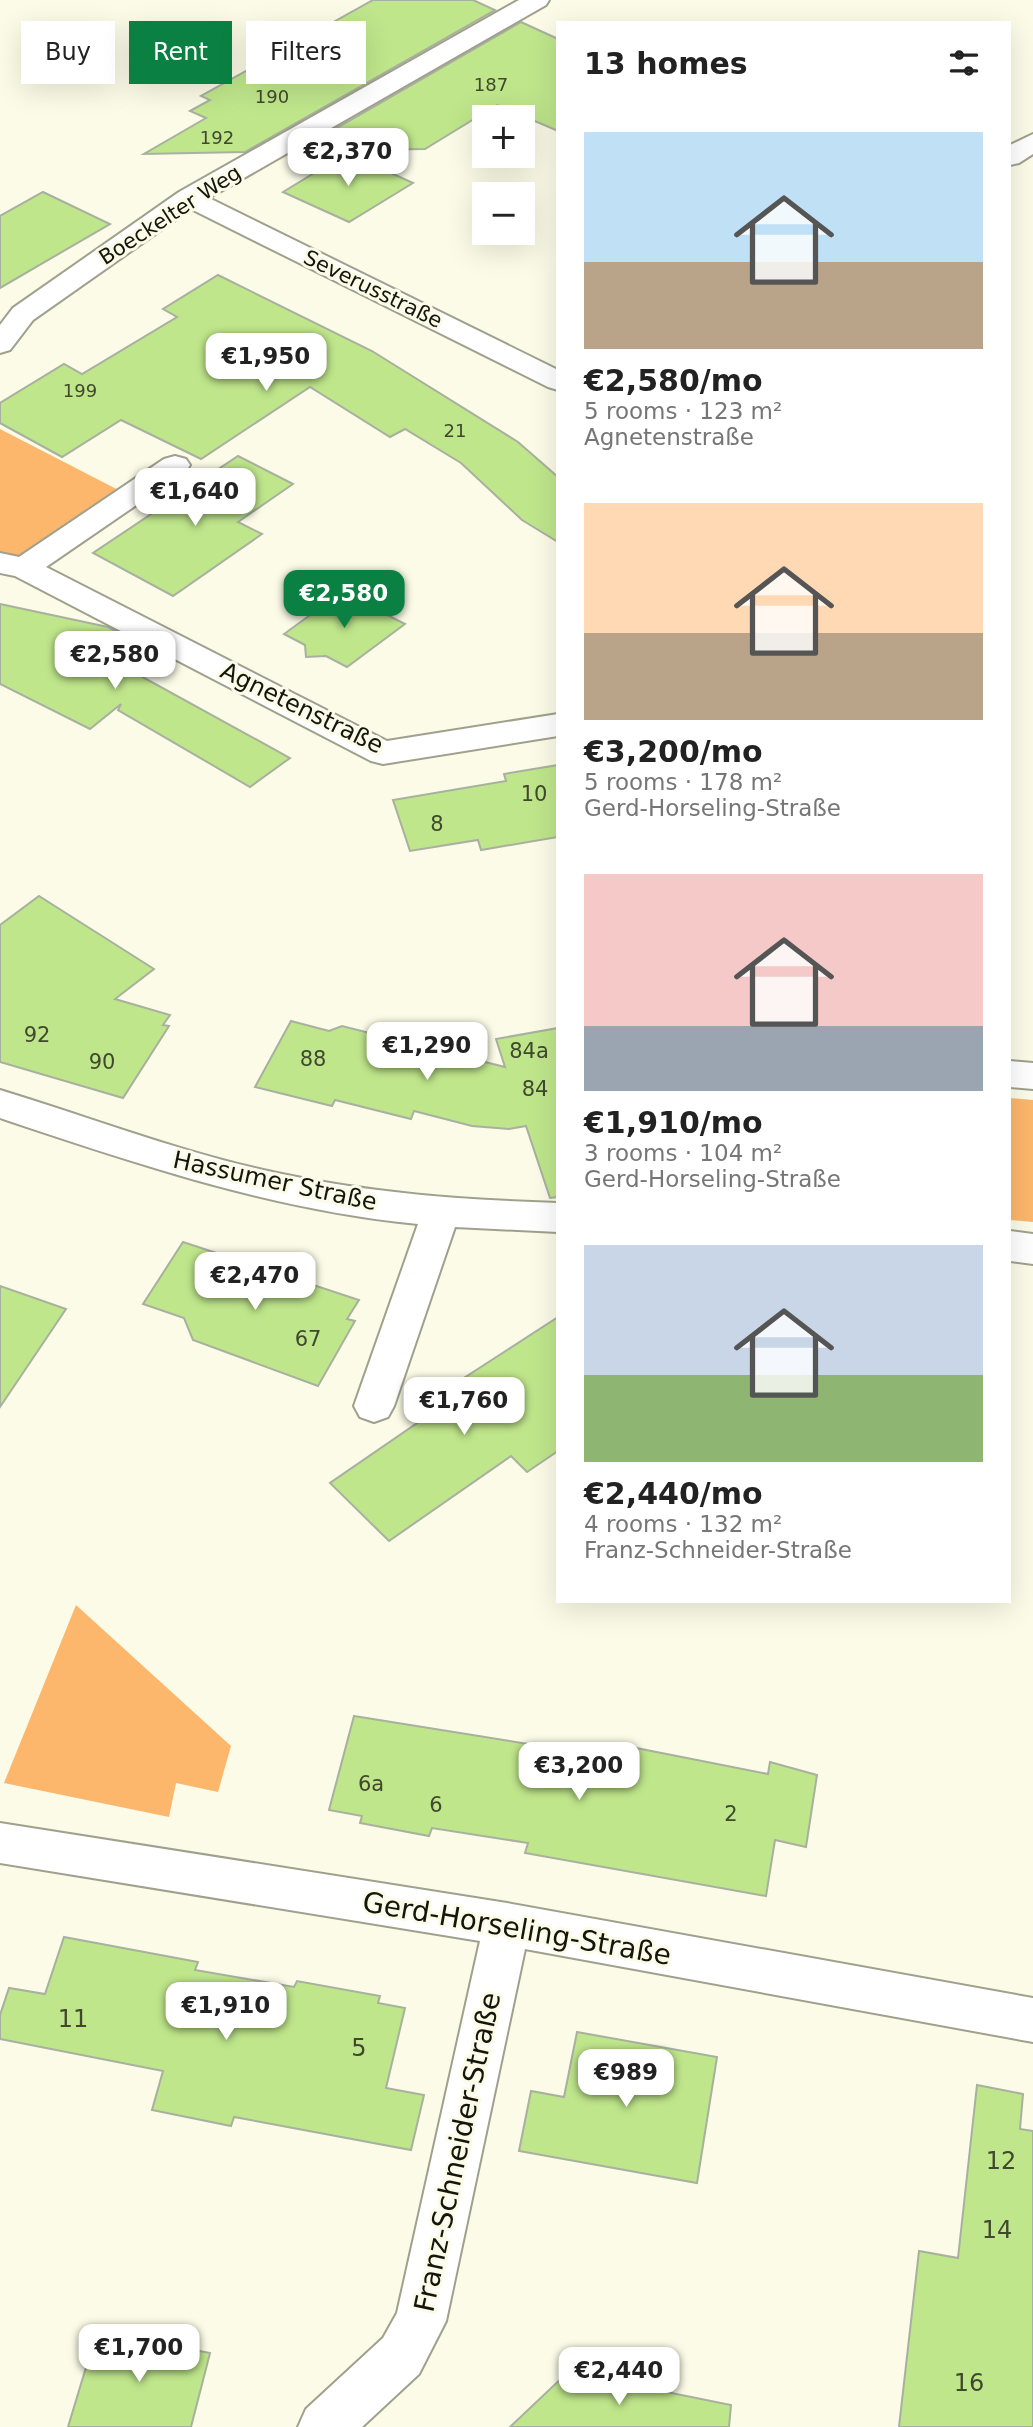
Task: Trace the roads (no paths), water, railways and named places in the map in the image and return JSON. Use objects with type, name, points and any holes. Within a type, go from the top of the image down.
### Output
[{"type":"street","name":"Boeckelter Weg","points":[[0,344],[23,314],[189,198],[537,0]]},
{"type":"street","points":[[1011,156],[1033,142]]},
{"type":"street","name":"Severusstraße","points":[[189,198],[556,380]]},
{"type":"street","name":"Agnetenstraße","points":[[12,566],[175,465]]},
{"type":"street","name":"Agnetenstraße","points":[[12,566],[383,753],[556,725]]},
{"type":"street","name":"Hassumer Straße","points":[[0,1104],[194,1167],[315,1195],[441,1213],[556,1218]]},
{"type":"street","points":[[374,1406],[441,1213]]},
{"type":"street","points":[[1011,1246],[1033,1249]]},
{"type":"street","name":"Gerd-Horseling-Straße","points":[[0,1843],[507,1924],[1033,2020]]},
{"type":"street","name":"Franz-Schneider-Straße","points":[[324,2427],[401,2356],[421,2321],[507,1924]]}]
